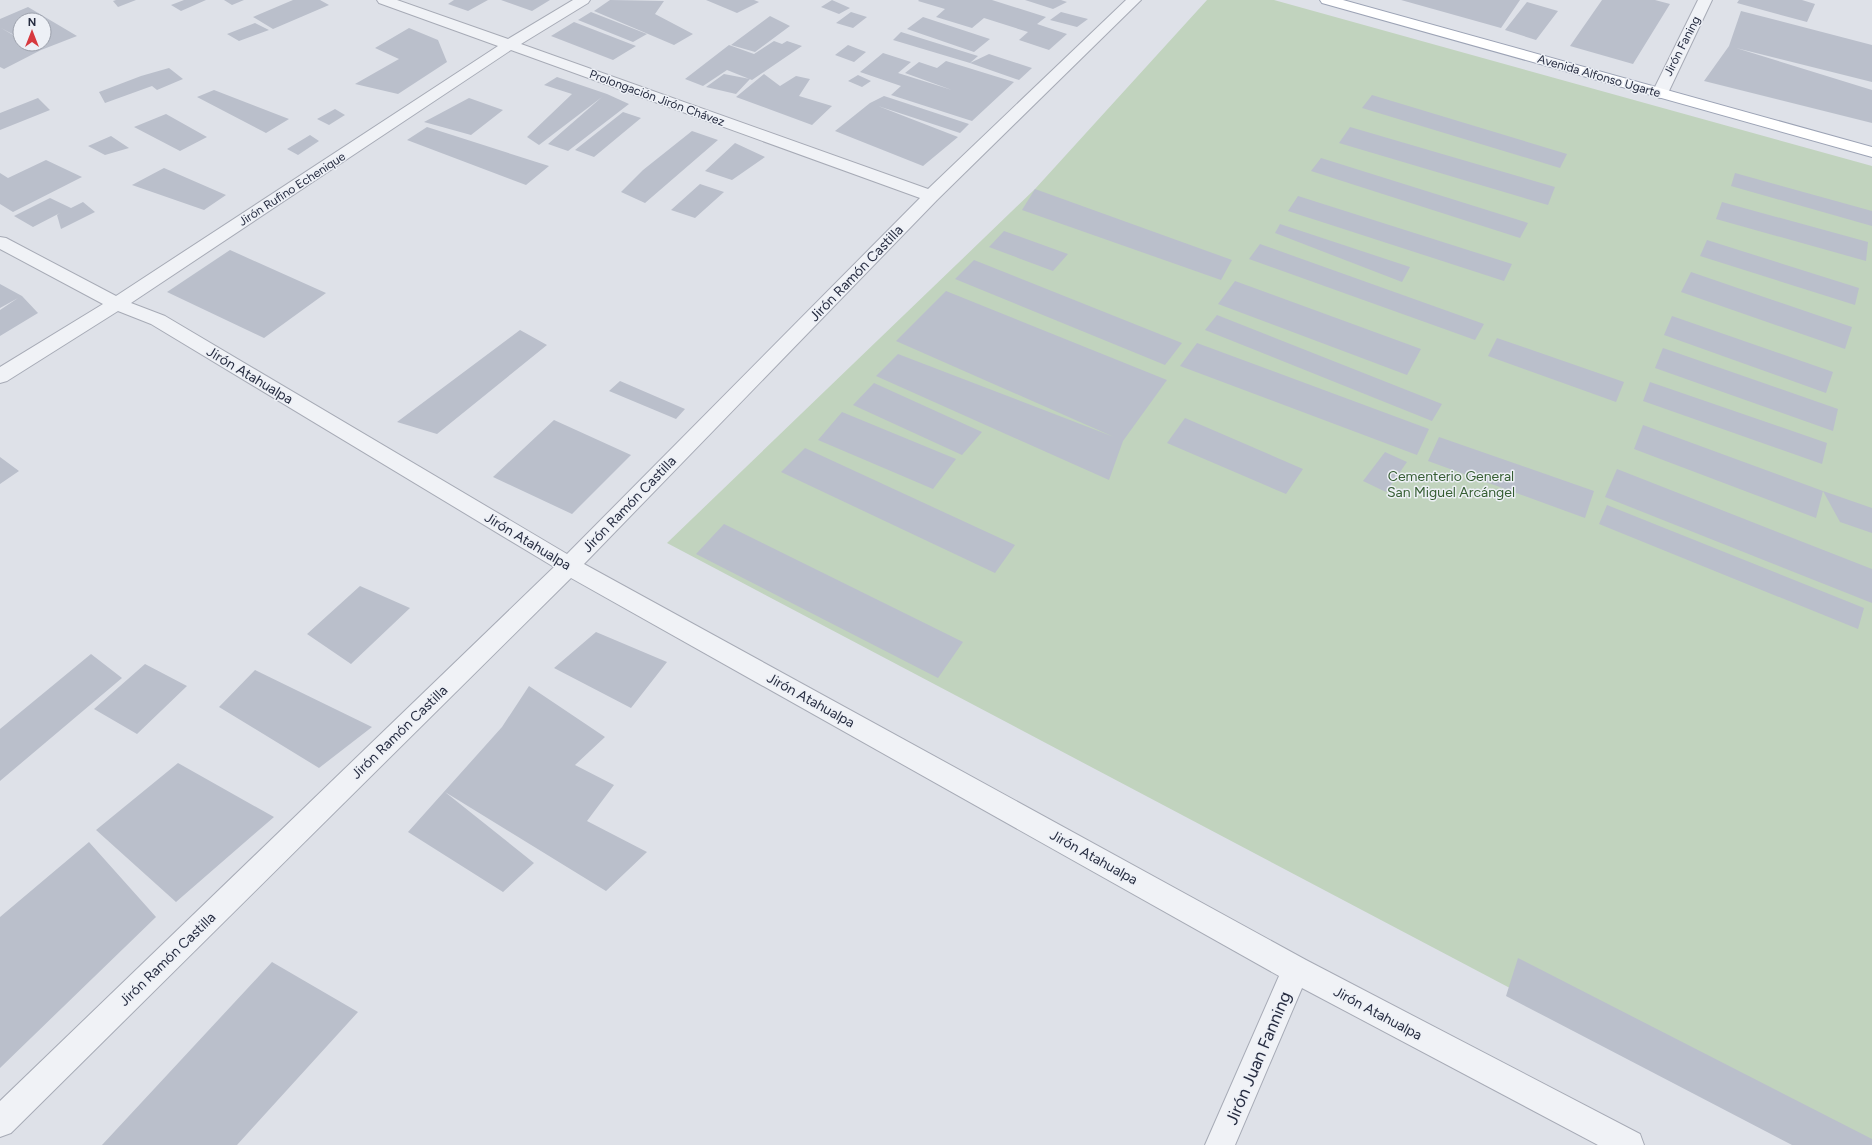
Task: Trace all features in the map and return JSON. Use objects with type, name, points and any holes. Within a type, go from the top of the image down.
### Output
[{"type":"main road","name":"Avenida Alfonso Ugarte","points":[[1327,0],[1662,87],[1760,106]]},
{"type":"main road","name":"Avenida Alfonso Ugarte","points":[[1379,0],[1872,152]]},
{"type":"street","name":"Prolongación Jirón Chávez","points":[[384,0],[931,196]]},
{"type":"street","name":"Jirón Rufino Echenique","points":[[0,376],[117,304],[509,45],[583,0]]},
{"type":"street","name":"Jirón Ramón Castilla","points":[[0,1122],[570,566],[931,196],[1134,0]]},
{"type":"street","name":"Jirón Faning","points":[[1662,87],[1705,0]]},
{"type":"street","name":"Jirón Atahualpa","points":[[0,242],[117,304],[158,320],[570,566],[1296,970],[1629,1145]]},
{"type":"street","name":"Jirón Juan Fanning","points":[[1220,1145],[1296,970]]},
{"type":"green space","name":"Cementerio General San Miguel Arcángel","points":[[1207,0],[1274,0],[1872,166],[1872,1145],[1807,1145],[667,543],[1035,189]]},
{"type":"building","points":[[136,0],[118,7],[113,1]]},
{"type":"building","points":[[184,0],[206,0],[181,11],[171,5]]},
{"type":"building","points":[[224,0],[244,0],[232,5]]},
{"type":"building","points":[[293,0],[320,0],[329,5],[273,29],[253,17]]},
{"type":"building","points":[[454,0],[488,0],[468,11],[448,4]]},
{"type":"building","points":[[501,0],[550,0],[532,11]]},
{"type":"building","points":[[610,0],[664,1],[655,14],[693,34],[674,45],[594,11]]},
{"type":"building","points":[[706,0],[754,0],[759,2],[737,13]]},
{"type":"building","points":[[832,0],[850,8],[839,14],[821,7]]},
{"type":"building","points":[[992,0],[1046,17],[1037,24],[1067,34],[1049,50],[1019,40],[1028,32],[984,18],[972,28],[936,17],[945,9],[918,1]]},
{"type":"building","points":[[1025,0],[1061,0],[1067,2],[1053,9]]},
{"type":"building","points":[[1401,0],[1520,0],[1501,28]]},
{"type":"building","points":[[1602,0],[1655,0],[1670,4],[1633,64],[1570,46]]},
{"type":"building","points":[[1739,0],[1802,0],[1815,4],[1807,22],[1737,3]]},
{"type":"building","points":[[1527,2],[1558,11],[1536,40],[1505,30]]},
{"type":"building","points":[[28,7],[36,12],[16,12]]},
{"type":"building","points":[[1741,11],[1872,45],[1872,82],[1736,48],[1872,90],[1872,123],[1704,81],[1729,46]]},
{"type":"building","points":[[591,12],[647,34],[633,42],[578,20]]},
{"type":"building","points":[[851,12],[867,17],[853,28],[836,23]]},
{"type":"building","points":[[1061,12],[1088,19],[1077,27],[1050,20]]},
{"type":"building","points":[[12,14],[12,34],[1,28],[12,34],[12,52],[37,52],[4,69],[0,67],[0,19]]},
{"type":"building","points":[[770,16],[790,26],[755,52],[731,45]]},
{"type":"building","points":[[923,17],[990,39],[974,52],[907,29]]},
{"type":"building","points":[[52,21],[77,36],[52,46]]},
{"type":"building","points":[[574,22],[636,46],[613,60],[551,36]]},
{"type":"building","points":[[255,23],[269,30],[239,41],[227,34]]},
{"type":"building","points":[[409,28],[438,40],[447,62],[398,94],[355,84],[399,59],[375,48]]},
{"type":"building","points":[[901,32],[978,56],[970,63],[893,40]]},
{"type":"building","points":[[774,41],[782,44],[787,41],[802,46],[752,80],[727,70],[703,86],[685,79],[729,45],[754,54]]},
{"type":"building","points":[[848,45],[866,52],[854,62],[835,55]]},
{"type":"building","points":[[883,53],[911,62],[898,73],[952,90],[905,73],[919,62],[937,68],[946,61],[1014,82],[972,121],[891,95],[901,86],[860,72]]},
{"type":"building","points":[[989,54],[1032,68],[1019,80],[970,63]]},
{"type":"building","points":[[169,68],[183,79],[157,90],[152,86],[105,103],[99,92],[141,76]]},
{"type":"building","points":[[724,74],[750,79],[736,94],[706,87]]},
{"type":"building","points":[[764,74],[780,86],[796,76],[810,79],[799,96],[832,106],[812,125],[736,97]]},
{"type":"building","points":[[858,75],[871,81],[862,87],[848,81]]},
{"type":"building","points":[[557,77],[607,94],[629,104],[568,151],[548,144],[602,97],[539,145],[527,137],[572,94],[544,85]]},
{"type":"building","points":[[214,90],[289,119],[266,133],[197,97]]},
{"type":"building","points":[[1372,95],[1567,154],[1560,168],[1362,108]]},
{"type":"building","points":[[884,96],[969,124],[960,133],[878,106],[958,137],[923,166],[835,131],[870,103]]},
{"type":"building","points":[[38,98],[50,110],[0,130],[0,113]]},
{"type":"building","points":[[469,98],[503,110],[471,135],[424,122]]},
{"type":"building","points":[[335,109],[345,115],[329,125],[317,119]]},
{"type":"building","points":[[623,112],[641,118],[594,157],[575,150]]},
{"type":"building","points":[[166,114],[207,137],[180,151],[134,127]]},
{"type":"building","points":[[427,127],[549,166],[526,185],[407,140]]},
{"type":"building","points":[[1350,127],[1555,187],[1548,205],[1339,143]]},
{"type":"building","points":[[692,131],[718,140],[645,203],[621,192],[643,170]]},
{"type":"building","points":[[310,135],[319,141],[298,155],[287,149]]},
{"type":"building","points":[[111,136],[129,148],[105,155],[88,146]]},
{"type":"building","points":[[735,143],[765,157],[732,180],[705,171]]},
{"type":"building","points":[[1321,158],[1528,223],[1520,238],[1311,171]]},
{"type":"building","points":[[46,160],[82,177],[13,212],[0,204],[0,173],[8,178]]},
{"type":"building","points":[[164,168],[226,195],[204,210],[132,185]]},
{"type":"building","points":[[1735,173],[1872,211],[1872,226],[1731,186]]},
{"type":"building","points":[[700,184],[724,192],[695,218],[671,210]]},
{"type":"building","points":[[1035,189],[1232,260],[1221,280],[1022,210]]},
{"type":"building","points":[[1298,196],[1512,264],[1504,281],[1288,211]]},
{"type":"building","points":[[50,198],[71,208],[83,202],[95,212],[61,229],[57,215],[60,213],[33,227],[14,216]]},
{"type":"building","points":[[1722,202],[1868,242],[1866,261],[1716,219]]},
{"type":"building","points":[[1280,224],[1410,267],[1402,282],[1275,233]]},
{"type":"building","points":[[1004,231],[1068,254],[1053,271],[989,247]]},
{"type":"building","points":[[1707,240],[1859,288],[1855,305],[1700,256]]},
{"type":"building","points":[[1260,244],[1484,324],[1475,340],[1249,259]]},
{"type":"building","points":[[230,250],[326,293],[264,338],[167,292]]},
{"type":"building","points":[[974,260],[1182,343],[1165,365],[955,279]]},
{"type":"building","points":[[1691,272],[1852,327],[1845,349],[1681,292]]},
{"type":"building","points":[[1235,281],[1421,349],[1407,375],[1218,304]]},
{"type":"building","points":[[0,284],[22,296],[38,313],[0,336],[0,310],[18,298],[0,308]]},
{"type":"building","points":[[946,291],[1167,380],[1123,441],[1109,480],[876,376],[898,354],[1114,437],[896,341]]},
{"type":"building","points":[[1217,315],[1442,404],[1432,421],[1205,330]]},
{"type":"building","points":[[1672,316],[1833,372],[1826,393],[1664,335]]},
{"type":"building","points":[[520,330],[547,345],[437,434],[397,422]]},
{"type":"building","points":[[1497,338],[1624,382],[1616,402],[1488,356]]},
{"type":"building","points":[[1197,343],[1429,429],[1417,455],[1180,366]]},
{"type":"building","points":[[1663,348],[1838,409],[1833,431],[1655,368]]},
{"type":"building","points":[[620,381],[685,409],[676,419],[609,391]]},
{"type":"building","points":[[1650,382],[1827,443],[1822,464],[1643,401]]},
{"type":"building","points":[[874,383],[982,432],[962,455],[853,405]]},
{"type":"building","points":[[842,412],[956,459],[933,489],[818,440]]},
{"type":"building","points":[[1185,418],[1303,469],[1286,494],[1167,443]]},
{"type":"building","points":[[554,420],[631,455],[572,514],[493,477]]},
{"type":"building","points":[[1643,425],[1823,491],[1816,518],[1634,449]]},
{"type":"building","points":[[1439,437],[1594,491],[1585,518],[1428,461]]},
{"type":"building","points":[[805,448],[1015,545],[995,573],[781,472]]},
{"type":"building","points":[[1385,452],[1407,462],[1386,492],[1363,481]]},
{"type":"building","points":[[0,457],[19,471],[0,484]]},
{"type":"building","points":[[1617,469],[1872,569],[1872,603],[1605,497]]},
{"type":"building","points":[[1823,491],[1872,508],[1872,533],[1840,522]]},
{"type":"building","points":[[1607,505],[1864,608],[1858,629],[1599,524]]},
{"type":"building","points":[[724,524],[963,642],[938,678],[696,554]]},
{"type":"building","points":[[360,586],[410,608],[351,664],[307,634]]},
{"type":"building","points":[[596,632],[667,662],[631,708],[554,668]]},
{"type":"building","points":[[91,654],[122,678],[0,781],[0,729]]},
{"type":"building","points":[[145,664],[187,686],[137,734],[94,709]]},
{"type":"building","points":[[255,670],[372,727],[319,768],[219,707]]},
{"type":"building","points":[[529,686],[605,737],[575,765],[614,785],[587,821],[647,852],[606,891],[445,792],[534,863],[503,892],[408,832],[502,727]]},
{"type":"building","points":[[178,763],[274,817],[176,902],[96,830]]},
{"type":"building","points":[[89,842],[156,917],[0,1068],[0,917]]},
{"type":"building","points":[[1518,958],[1872,1139],[1872,1145],[1792,1145],[1506,996]]},
{"type":"building","points":[[272,962],[358,1012],[237,1145],[102,1145]]}]
